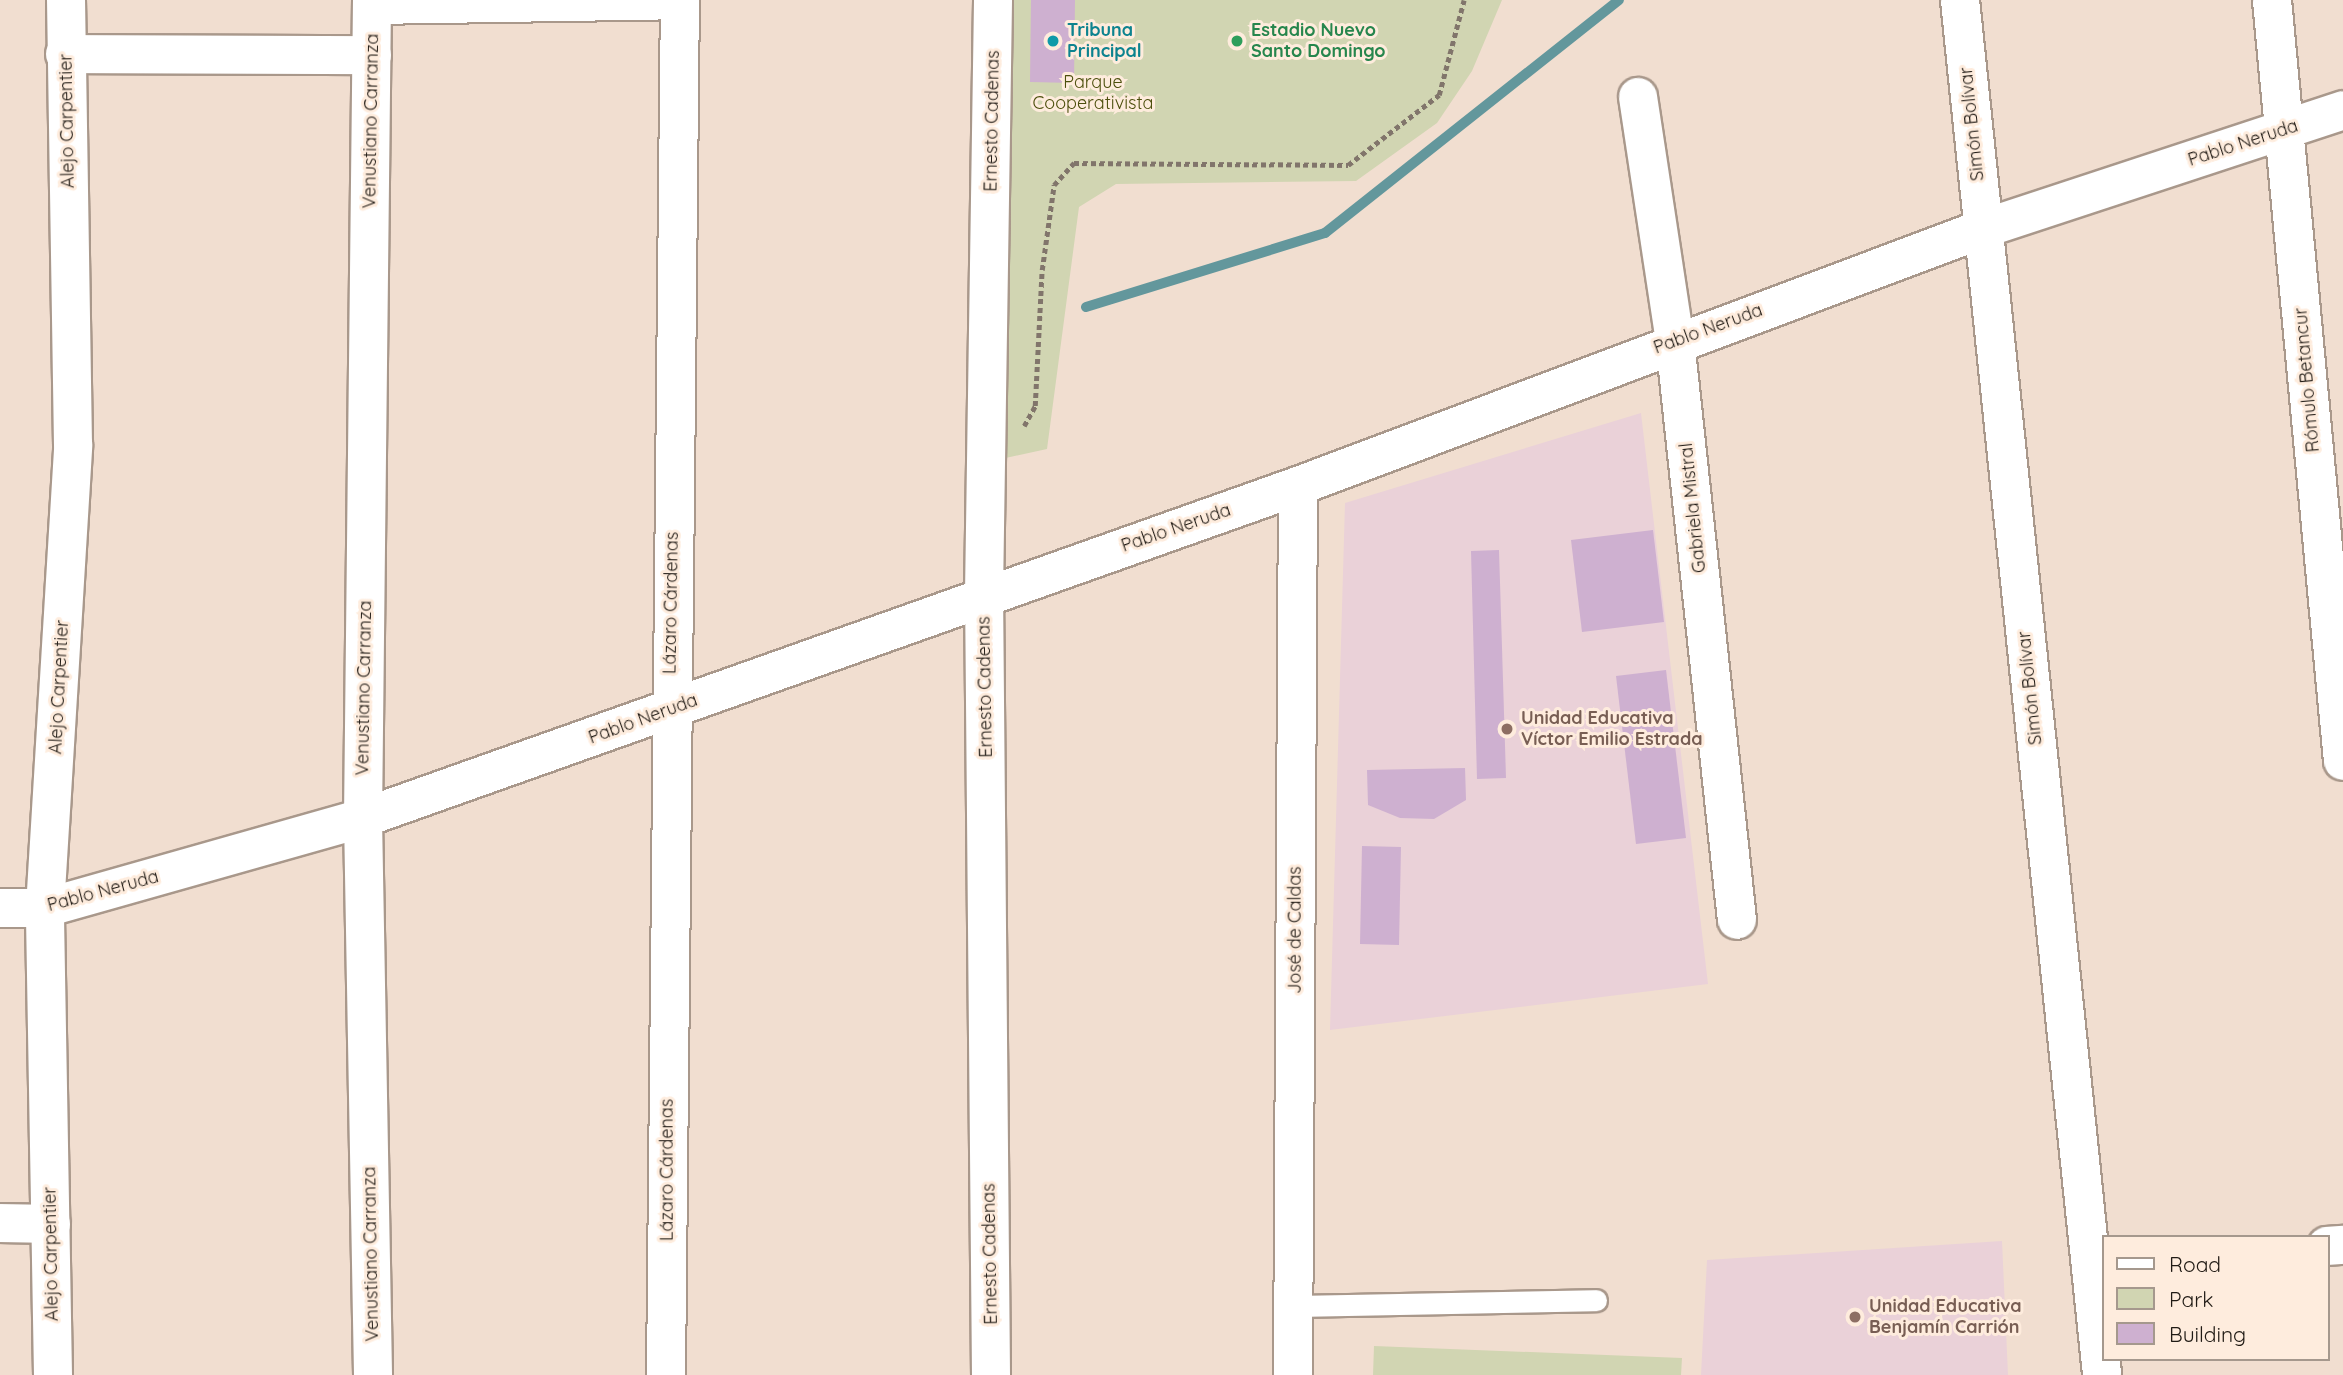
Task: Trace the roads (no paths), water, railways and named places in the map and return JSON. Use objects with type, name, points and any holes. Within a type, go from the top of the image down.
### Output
[{"type":"street","name":"Alejo Carpentier","points":[[53,1375],[46,908],[73,444],[66,0]]},
{"type":"street","points":[[372,2],[680,0]]},
{"type":"street","name":"Lázaro Cárdenas","points":[[666,1375],[670,709],[680,0]]},
{"type":"street","name":"Ernesto Cadenas","points":[[991,1375],[984,594],[993,0]]},
{"type":"street","name":"Simón Bolívar","points":[[1959,0],[2098,1271],[2102,1375]]},
{"type":"street","name":"Rómulo Betancur","points":[[2272,0],[2343,761]]},
{"type":"street","name":"Venustiano Carranza","points":[[372,2],[363,818],[373,1375]]},
{"type":"street","points":[[65,54],[372,55]]},
{"type":"street","name":"Gabriela Mistral","points":[[1638,97],[1675,341],[1737,920]]},
{"type":"street","name":"Pablo Neruda","points":[[0,908],[46,908],[363,818],[984,594],[1298,486],[1675,341],[1982,229],[2343,110]]},
{"type":"street","name":"José de Caldas","points":[[1293,1375],[1298,486]]},
{"type":"street","points":[[0,1223],[51,1223]]},
{"type":"lane","points":[[1293,1306],[1596,1300]]},
{"type":"waterway","points":[[1086,307],[1325,233],[1619,0]]},
{"type":"place","name":"Tribuna Principal","points":[[1053,41]]},
{"type":"place","name":"Estadio Nuevo Santo Domingo","points":[[1237,41]]},
{"type":"place","name":"Unidad Educativa Víctor Emilio Estrada","points":[[1507,729]]},
{"type":"place","name":"Unidad Educativa Benjamín Carrión","points":[[1855,1317]]},
{"type":"park label","name":"Parque Cooperativista","points":[[1093,93]]}]
